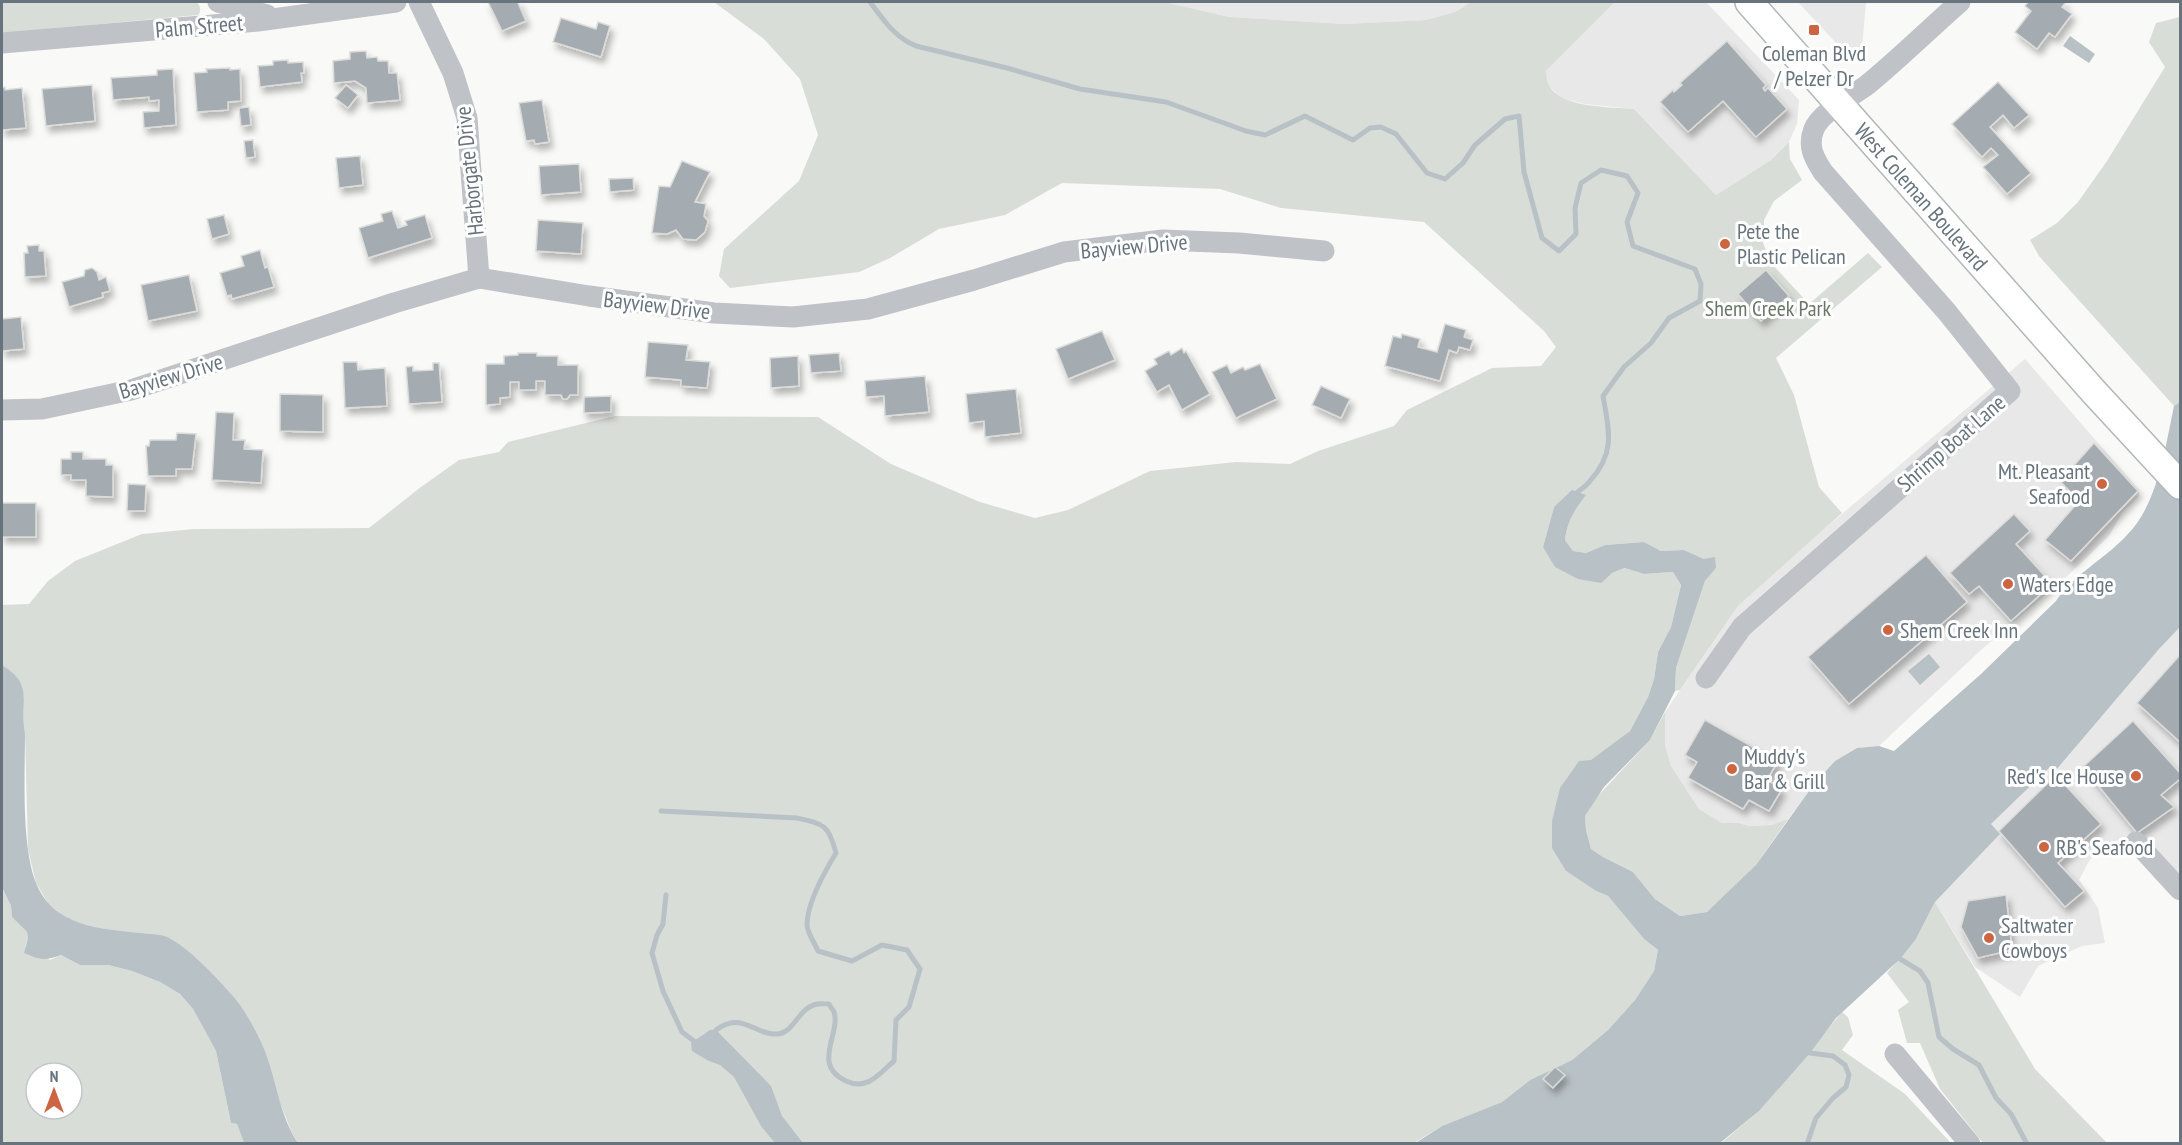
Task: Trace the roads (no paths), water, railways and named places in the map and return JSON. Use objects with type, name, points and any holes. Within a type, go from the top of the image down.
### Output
[{"type":"main road","name":"West Coleman Boulevard","points":[[1749,2],[2094,392],[2181,485]]},
{"type":"street","points":[[218,2],[276,18]]},
{"type":"street","name":"Palm Street","points":[[2,43],[276,18],[396,2]]},
{"type":"street","name":"Harborgate Drive","points":[[419,2],[453,73],[467,118],[479,278]]},
{"type":"street","points":[[1840,104],[1867,84],[1960,2]]},
{"type":"street","name":"Shrimp Boat Lane","points":[[1706,678],[1742,627],[2010,391],[1947,312],[1823,172],[1812,155],[1811,141],[1816,125],[1840,104]]},
{"type":"street","name":"Bayview Drive","points":[[2,410],[42,409],[131,390],[393,303],[479,278],[714,313],[793,317],[868,309],[1064,252],[1163,240],[1239,243],[1324,251]]},
{"type":"street","points":[[2136,842],[2181,890]]},
{"type":"street","points":[[1895,1054],[1970,1143]]},
{"type":"waterway","points":[[870,2],[895,33],[916,46],[1080,89],[1166,102],[1246,131],[1265,135],[1305,116],[1353,140],[1370,128],[1381,127],[1396,134],[1427,173],[1445,179],[1463,163],[1475,145],[1505,119],[1519,116],[1524,172],[1542,238],[1559,251],[1576,234],[1575,208],[1581,183],[1601,170],[1627,176],[1638,193],[1627,222],[1633,246],[1695,269],[1701,284],[1700,301],[1669,318],[1651,343],[1624,367],[1603,396],[1609,441],[1607,451],[1598,470],[1573,497]]},
{"type":"waterway","points":[[661,811],[797,818],[824,827],[831,837],[836,853],[817,888],[808,916],[807,928],[818,951],[852,961],[882,945],[907,950],[920,969],[909,1007],[896,1020],[894,1061],[878,1076],[860,1084],[846,1081],[830,1067],[829,1058],[835,1021],[834,1012],[829,1004],[809,1007],[788,1029],[778,1034],[770,1034],[733,1022],[716,1030]]},
{"type":"waterway","points":[[666,895],[663,924],[652,953],[663,991],[682,1032],[694,1041]]},
{"type":"waterway","points":[[1900,959],[1920,971],[1928,983],[1939,1037],[1953,1049],[1979,1065],[1996,1098],[2011,1114],[2027,1144]]},
{"type":"waterway","points":[[1807,1144],[1816,1118],[1846,1087],[1849,1075],[1845,1065],[1833,1056],[1810,1053]]},
{"type":"place","name":"Coleman Blvd / Pelzer Dr","points":[[1814,30]]},
{"type":"place","name":"Pete the Plastic Pelican","points":[[1725,244]]},
{"type":"place","name":"Mt. Pleasant Seafood","points":[[2102,484]]},
{"type":"place","name":"Waters Edge","points":[[2008,584]]},
{"type":"place","name":"Shem Creek Inn","points":[[1888,630]]},
{"type":"place","name":"Muddy's Bar & Grill","points":[[1732,769]]},
{"type":"place","name":"Red's Ice House","points":[[2136,776]]},
{"type":"place","name":"RB's Seafood","points":[[2044,847]]},
{"type":"place","name":"Saltwater Cowboys","points":[[1989,938]]},
{"type":"park label","name":"Shem Creek Park","points":[[1768,308]]}]
